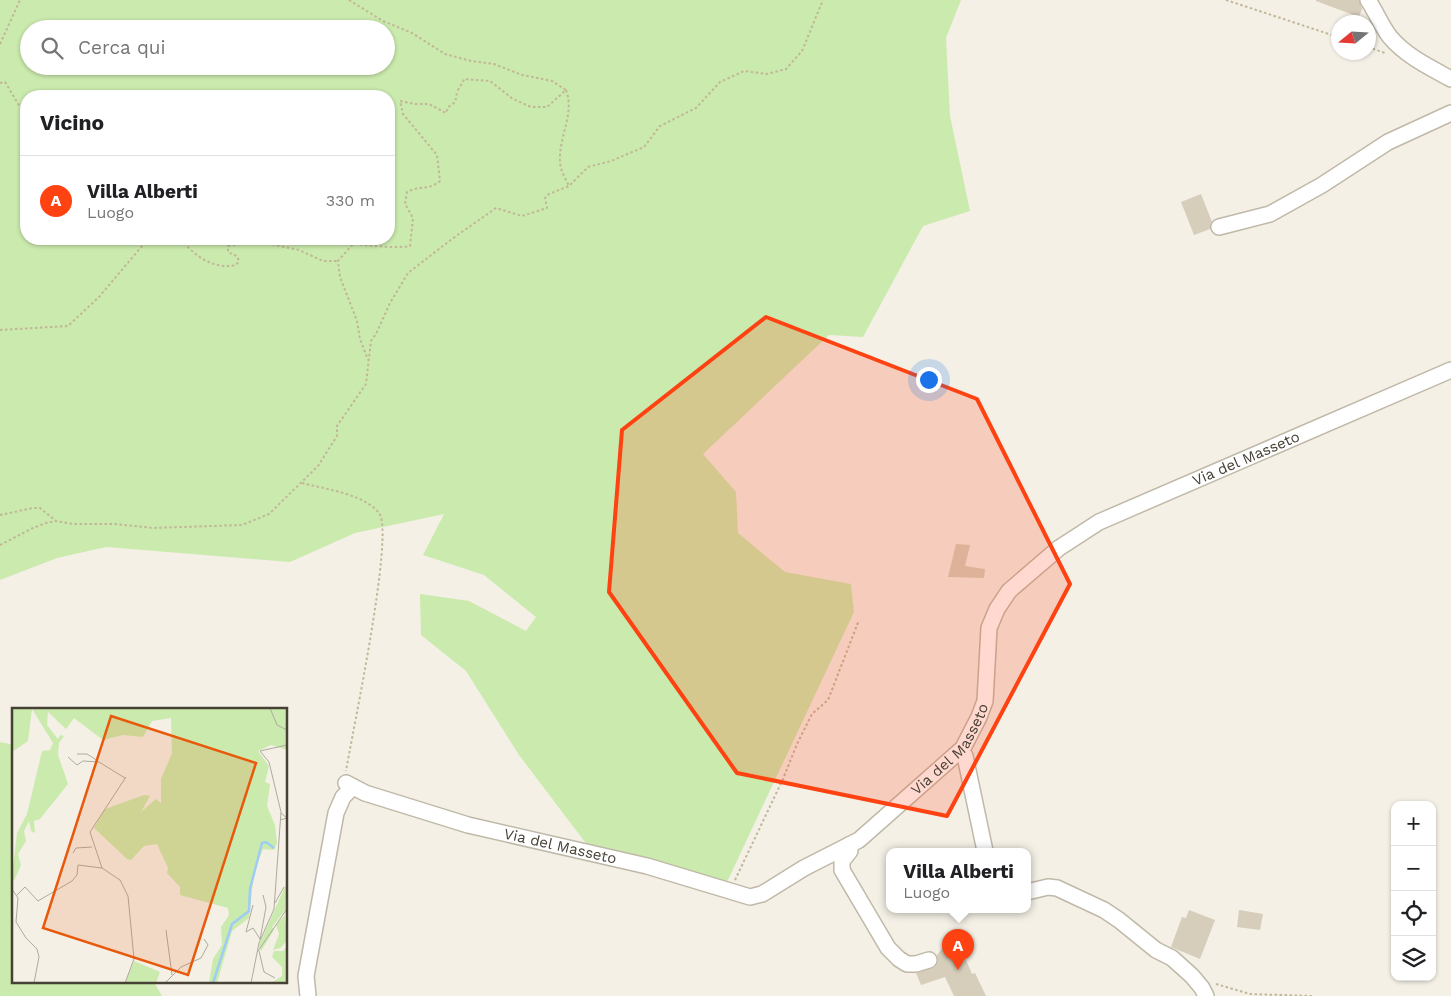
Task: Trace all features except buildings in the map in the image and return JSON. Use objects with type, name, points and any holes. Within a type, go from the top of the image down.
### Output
[{"type":"street","points":[[1368,0],[1391,37],[1402,48],[1414,58],[1451,79]]},
{"type":"street","points":[[1219,227],[1270,214],[1322,185],[1388,142],[1451,113]]},
{"type":"street","name":"Via del Masseto","points":[[349,785],[365,793],[468,825],[647,866],[750,897],[762,894],[804,868],[870,832],[963,748],[985,701],[989,628],[997,609],[1009,591],[1059,548],[1098,522],[1451,370]]},
{"type":"street","points":[[960,751],[965,756],[984,848]]},
{"type":"street","points":[[306,993],[306,976],[336,813],[349,785]]},
{"type":"street","points":[[849,845],[850,850],[842,861],[842,870],[888,948],[907,964],[916,964],[929,960]]},
{"type":"street","points":[[1031,891],[1048,887],[1057,888],[1104,910],[1156,950],[1172,958],[1192,976],[1204,992]]},
{"type":"path","points":[[0,44],[20,0]]},
{"type":"path","points":[[349,0],[381,20]]},
{"type":"path","points":[[0,545],[33,528],[56,521],[73,524],[115,524],[153,528],[242,525],[269,514],[318,466],[337,436],[337,426],[366,384],[371,341],[408,273],[452,238],[496,208],[522,216],[547,208],[545,198],[549,194],[569,186],[588,167],[611,161],[644,147],[660,126],[696,108],[720,82],[744,71],[767,74],[786,69],[802,51],[823,0]]},
{"type":"path","points":[[1226,0],[1331,35]]},
{"type":"path","points":[[395,26],[412,33],[445,54],[471,61],[494,64],[522,75],[552,81],[566,90],[569,99],[560,159],[562,172],[569,186]]},
{"type":"path","points":[[380,245],[396,248],[410,246],[413,218],[405,204],[407,192],[413,189],[432,188],[440,181],[437,155],[403,114],[400,101],[429,104],[446,113],[448,107],[455,104],[458,98],[458,90],[464,79],[490,81],[513,99],[531,107],[547,107],[566,90]]},
{"type":"path","points":[[0,83],[5,82],[20,107]]},
{"type":"path","points":[[0,330],[68,326],[99,298],[143,245]]},
{"type":"path","points":[[186,245],[199,258],[207,260],[214,265],[236,265],[239,261],[238,258],[228,252],[228,246],[234,245]]},
{"type":"path","points":[[275,245],[299,250],[323,261],[338,261]]},
{"type":"path","points":[[352,245],[338,261],[340,277],[357,321],[360,339],[368,363]]},
{"type":"path","points":[[302,483],[342,493],[368,504],[380,514],[384,526],[382,561],[376,604],[345,773],[349,785]]},
{"type":"path","points":[[0,515],[40,508],[56,521]]},
{"type":"path","points":[[729,891],[812,714],[828,700],[859,620]]},
{"type":"path","points":[[1204,992],[1217,983],[1232,990],[1250,994],[1312,996]]},
{"type":"highlighted area","points":[[766,317],[977,399],[1070,584],[947,816],[737,773],[609,592],[622,430]]},
{"type":"green space","points":[[0,0],[961,0],[946,38],[950,116],[970,211],[923,226],[863,337],[829,335],[703,454],[736,492],[738,533],[785,572],[851,584],[854,612],[727,882],[588,846],[519,755],[466,671],[421,635],[420,594],[469,601],[526,631],[536,617],[484,575],[423,555],[444,514],[355,533],[290,562],[106,547],[57,558],[0,580]]},
{"type":"green space","points":[[0,742],[12,745],[12,984],[155,984],[162,996],[0,996]]},
{"type":"place","name":"Villa Alberti","points":[[958,970]]}]
